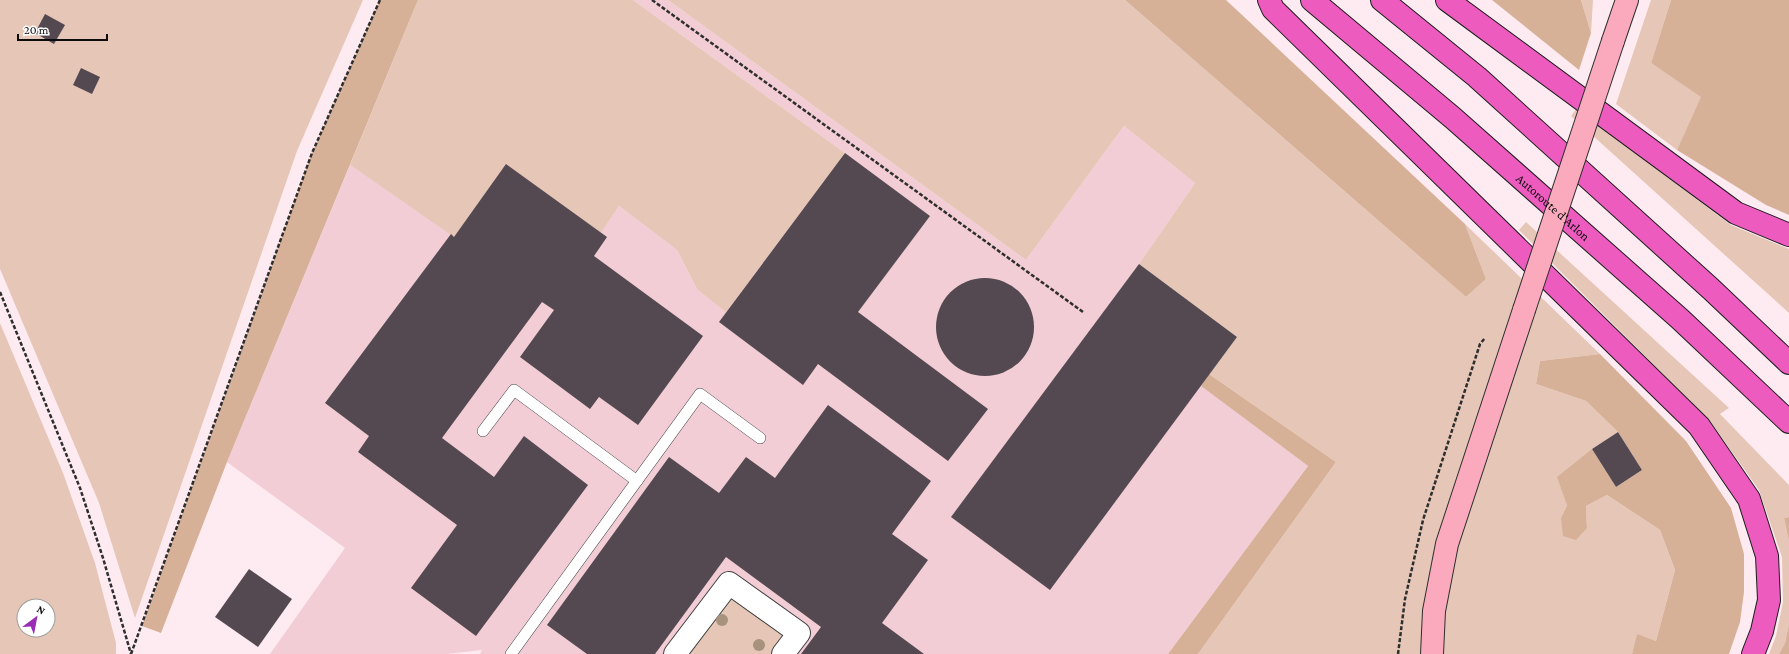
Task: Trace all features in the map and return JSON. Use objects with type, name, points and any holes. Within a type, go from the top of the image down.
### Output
[{"type":"highway","points":[[1269,0],[1273,9],[1699,426],[1749,499],[1766,556],[1770,600],[1762,631],[1752,654]]},
{"type":"highway","name":"Autoroute d'Arlon","points":[[1312,0],[1465,129],[1680,319],[1789,422]]},
{"type":"highway","points":[[1382,0],[1477,77],[1711,289],[1789,363]]},
{"type":"highway","points":[[1447,0],[1736,213],[1789,234]]},
{"type":"main road","points":[[1432,654],[1434,611],[1447,544],[1627,0]]},
{"type":"street","points":[[675,654],[728,583],[799,633],[783,654]]},
{"type":"lane","points":[[483,431],[514,390],[637,481]]},
{"type":"lane","points":[[511,654],[700,394],[760,438]]},
{"type":"path","points":[[131,654],[312,153],[380,0]]},
{"type":"path","points":[[652,0],[1083,312]]},
{"type":"path","points":[[0,292],[80,488],[103,558],[131,654]]},
{"type":"shaded area","points":[[0,0],[363,0],[297,151],[135,618],[99,503],[0,269]]},
{"type":"shaded area","points":[[380,0],[418,0],[227,462],[161,633],[142,626],[312,153]]},
{"type":"shaded area","points":[[418,0],[633,0],[845,153],[726,312],[697,289],[677,250],[619,206],[601,233],[454,237],[350,165]]},
{"type":"shaded area","points":[[633,0],[668,0],[1026,260],[1124,126],[1195,183],[1139,264],[1237,337],[1201,386],[1308,466],[1168,654],[480,654],[482,650],[447,654],[270,654],[345,548],[227,462],[350,165],[451,234],[506,164],[601,233],[619,206],[677,250],[697,289],[845,153]]},
{"type":"shaded area","points":[[668,0],[1125,0],[1466,297],[1486,279],[1465,224],[1600,354],[1540,361],[1536,384],[1586,401],[1618,432],[1592,449],[1561,518],[1587,528],[1586,506],[1607,495],[1660,530],[1675,570],[1656,641],[1637,635],[1632,654],[1198,654],[1336,462],[1209,374],[1237,337],[1139,264],[1195,183],[1124,126],[1026,260]]},
{"type":"shaded area","points":[[1125,0],[1226,0],[1465,224],[1486,279],[1466,297]]},
{"type":"shaded area","points":[[1492,0],[1581,0],[1591,33],[1579,70]]},
{"type":"shaded area","points":[[1581,0],[1593,0],[1591,33]]},
{"type":"shaded area","points":[[1651,0],[1671,0],[1651,63],[1702,97],[1677,150],[1616,104]]},
{"type":"shaded area","points":[[1671,0],[1789,0],[1789,215],[1766,205],[1677,150],[1701,97],[1651,63]]},
{"type":"shaded area","points":[[1576,109],[1731,225],[1789,249],[1789,313],[1571,116]]},
{"type":"shaded area","points":[[1526,222],[1729,408],[1720,414],[1789,485],[1789,517],[1784,518],[1789,542],[1789,624],[1785,643],[1779,654],[1769,654],[1776,636],[1783,602],[1782,557],[1759,490],[1710,421],[1519,230]]},
{"type":"shaded area","points":[[0,323],[63,473],[95,563],[116,643],[116,654],[0,654]]},
{"type":"shaded area","points":[[1600,354],[1686,441],[1731,508],[1744,554],[1744,592],[1740,622],[1729,654],[1632,654],[1637,634],[1656,641],[1675,570],[1660,530],[1607,495],[1586,506],[1587,528],[1576,540],[1563,536],[1561,518],[1567,505],[1557,477],[1592,449],[1616,487],[1642,470],[1618,432],[1586,401],[1536,384],[1540,361]]},
{"type":"shaded area","points":[[1209,374],[1336,462],[1198,654],[1168,654],[1308,466],[1201,386]]},
{"type":"shaded area","points":[[1789,517],[1789,542],[1784,518]]},
{"type":"shaded area","points":[[729,583],[799,633],[783,654],[675,654]]},
{"type":"shaded area","points":[[1789,624],[1789,654],[1779,654],[1785,643]]},
{"type":"building","points":[[45,14],[65,25],[54,44],[35,33]]},
{"type":"building","points":[[81,68],[100,77],[92,94],[73,85]]},
{"type":"building","points":[[845,153],[930,216],[858,312],[988,409],[948,461],[818,364],[803,385],[719,322]]},
{"type":"building","points":[[506,164],[607,237],[594,256],[703,336],[638,425],[599,397],[590,409],[520,357],[554,310],[542,302],[442,438],[494,477],[524,436],[588,485],[476,636],[411,588],[457,525],[358,452],[369,436],[325,403],[451,234],[454,237]]},
{"type":"building","points":[[1139,264],[1237,337],[1050,590],[951,517]]},
{"type":"building","points":[[985,278],[1004,282],[1020,292],[1030,308],[1034,327],[1030,346],[1020,362],[1004,372],[985,376],[966,372],[950,362],[940,346],[936,327],[940,308],[950,292],[966,282]]},
{"type":"building","points":[[828,405],[931,481],[892,534],[928,560],[882,623],[924,654],[801,654],[821,627],[726,557],[655,654],[587,654],[547,625],[669,457],[719,493],[746,457],[775,478]]},
{"type":"building","points":[[1618,432],[1642,470],[1616,487],[1592,449]]},
{"type":"building","points":[[249,569],[292,599],[258,647],[215,617]]}]
